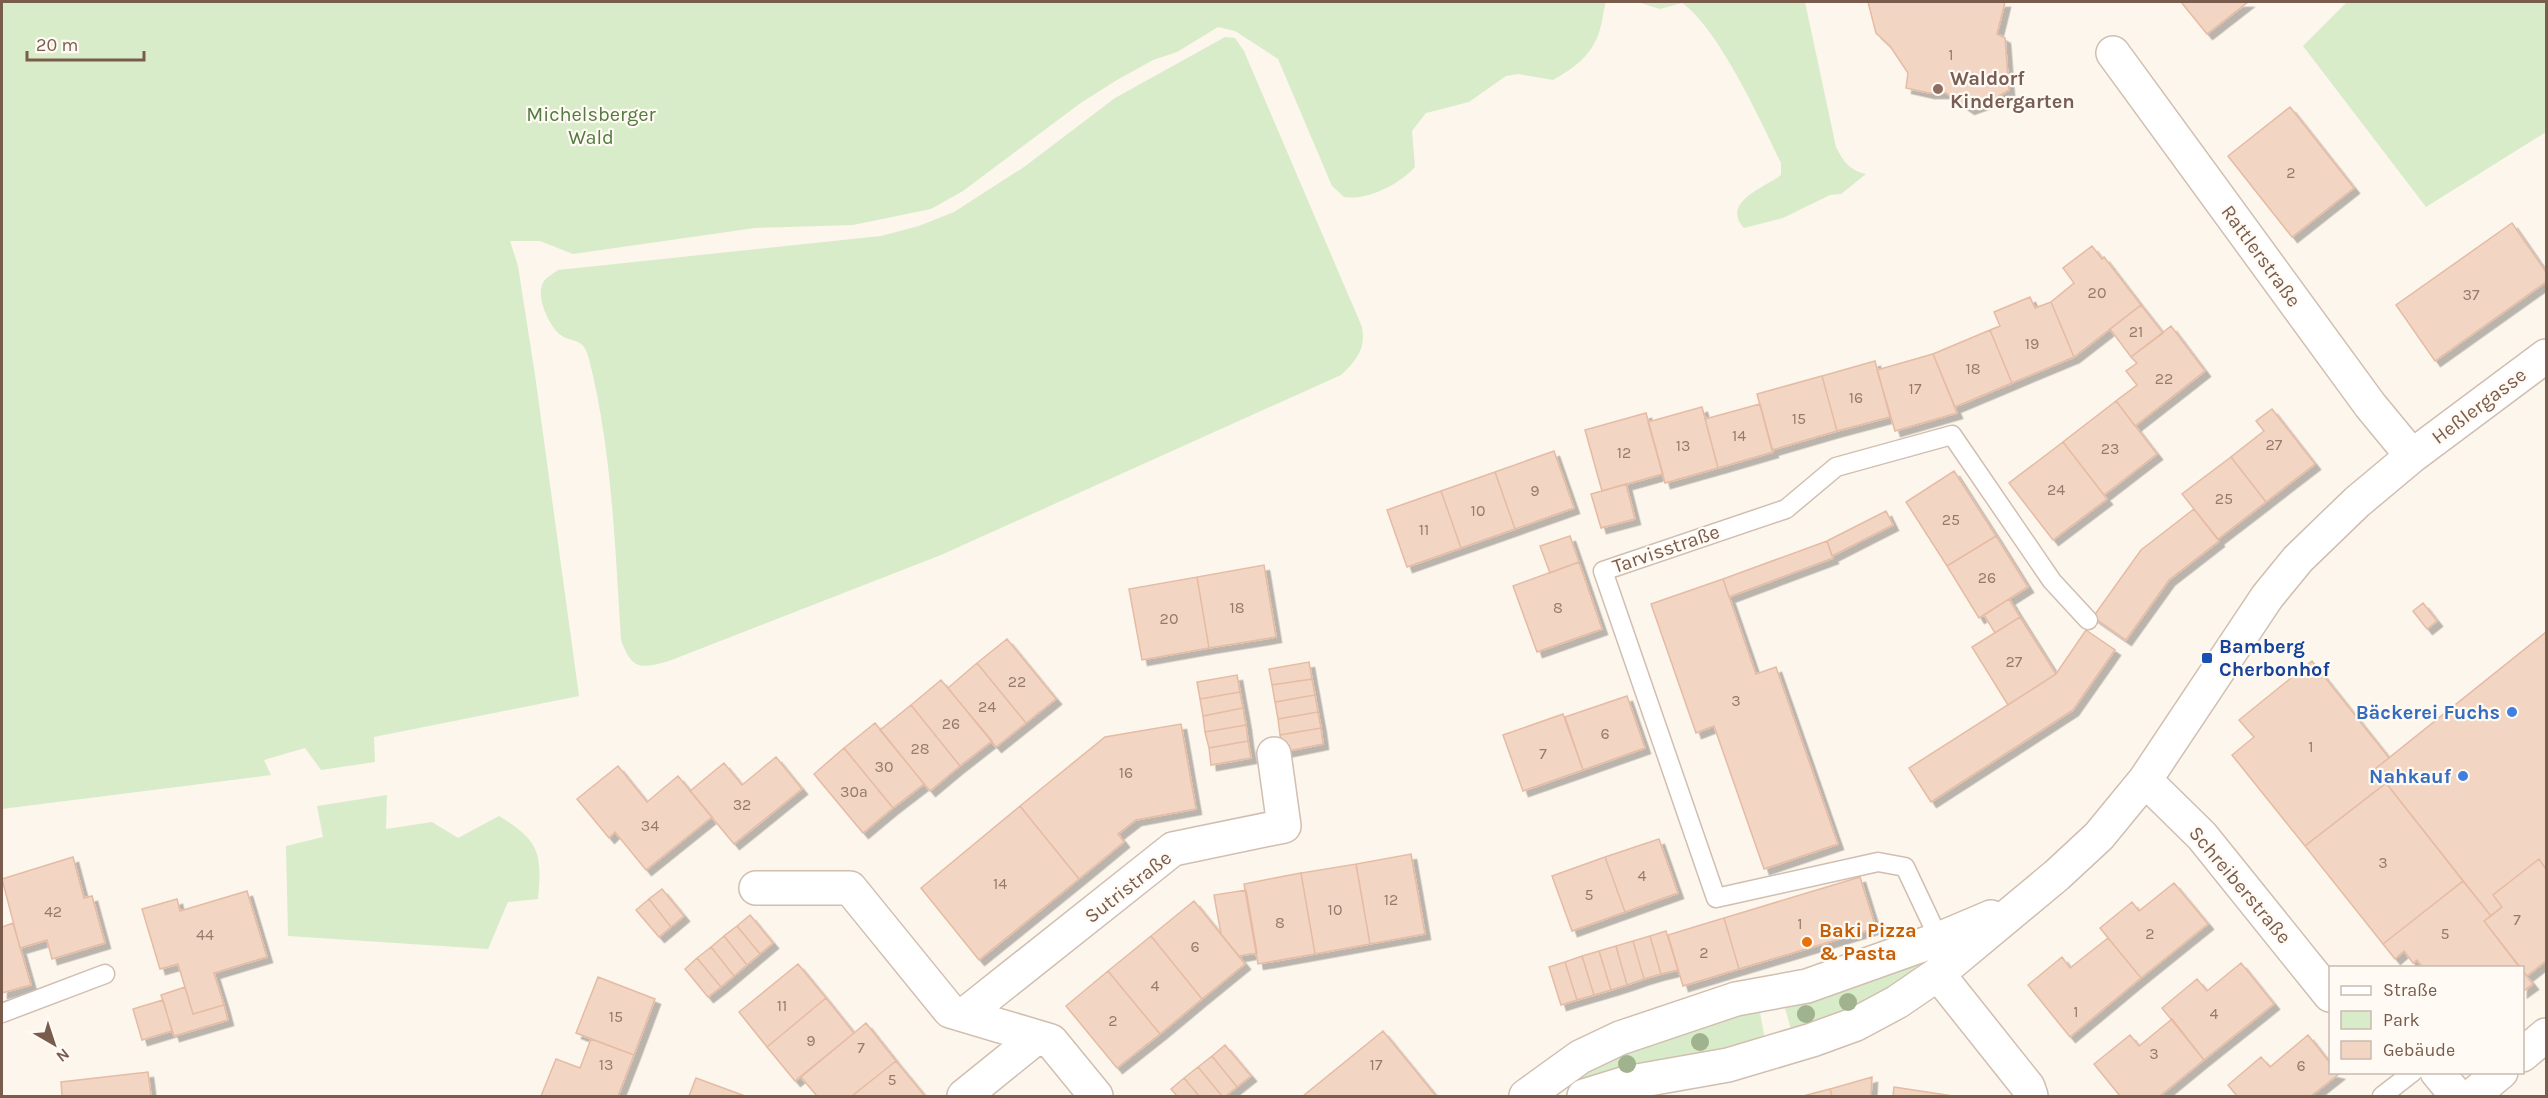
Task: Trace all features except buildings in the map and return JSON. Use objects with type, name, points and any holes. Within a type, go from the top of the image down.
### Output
[{"type":"street","name":"Rattlerstraße","points":[[2113,53],[2370,405],[2412,456]]},
{"type":"street","name":"Heßlergasse","points":[[1584,1096],[1626,1083],[1728,1065],[1812,1040],[1856,1024],[1897,1002],[1938,974],[2099,836],[2145,780],[2267,597],[2298,559],[2357,502],[2412,456],[2547,357]]},
{"type":"street","name":"Sutristraße","points":[[964,1015],[1173,849],[1284,826],[1274,754]]},
{"type":"street","name":"Schreiberstraße","points":[[2145,780],[2202,836],[2329,993]]},
{"type":"street","points":[[756,888],[850,888],[950,1011],[1051,1041],[1096,1096]]},
{"type":"street","points":[[1526,1096],[1580,1057],[1620,1038],[1736,999],[1807,986],[1939,939],[2020,905]]},
{"type":"street","points":[[1938,974],[2028,1087],[2031,1096]]},
{"type":"street","points":[[2524,1054],[2547,1035]]},
{"type":"street","points":[[964,1096],[1036,1037]]},
{"type":"street","points":[[2439,1074],[2457,1096]]},
{"type":"street","points":[[2472,1096],[2498,1074]]},
{"type":"lane","name":"Tarvisstraße","points":[[1939,939],[1905,867],[1896,865],[1878,862],[1716,898],[1603,571],[1786,509],[1836,467],[1952,435],[2052,581],[2088,620]]},
{"type":"lane","points":[[2,1013],[105,974]]},
{"type":"lane","points":[[2382,1096],[2410,1074]]},
{"type":"green space","name":"Michelsberger Wald","points":[[2,2],[1606,2],[1597,38],[1582,60],[1553,80],[1518,74],[1506,76],[1469,102],[1426,113],[1412,131],[1415,167],[1392,185],[1373,194],[1353,198],[1344,197],[1332,186],[1278,59],[1235,31],[1218,27],[1177,52],[1153,60],[1082,102],[963,191],[931,209],[853,225],[755,228],[573,254],[540,241],[510,241],[518,266],[535,375],[579,696],[374,737],[375,762],[321,770],[305,748],[264,760],[271,775],[2,809]]},
{"type":"green space","points":[[1637,2],[1805,2],[1836,147],[1848,165],[1866,174],[1841,194],[1830,195],[1783,218],[1744,228],[1738,219],[1741,203],[1756,190],[1781,175],[1781,163],[1738,77],[1696,15],[1682,3],[1660,9]]},
{"type":"green space","points":[[2347,2],[2546,2],[2546,132],[2426,207],[2303,46]]},
{"type":"green space","points":[[1225,37],[1235,38],[1244,51],[1362,327],[1363,342],[1359,354],[1347,370],[1341,375],[941,555],[669,661],[644,666],[633,662],[621,640],[608,463],[597,393],[589,359],[583,346],[562,336],[549,321],[543,307],[541,293],[545,280],[558,270],[881,236],[919,226],[954,212],[1024,167],[1115,98]]},
{"type":"green space","points":[[387,795],[386,829],[432,822],[458,838],[499,816],[523,833],[530,841],[538,859],[538,899],[508,902],[488,949],[288,936],[286,846],[323,837],[317,806]]},
{"type":"green space","points":[[1917,961],[1923,968],[1860,1010],[1792,1033],[1783,1001]]},
{"type":"green space","points":[[1759,1007],[1765,1040],[1570,1088],[1567,1084],[1630,1043]]},
{"type":"place","name":"Waldorf Kindergarten","points":[[1938,89]]},
{"type":"place","name":"Bamberg Cherbonhof","points":[[2207,658]]},
{"type":"place","name":"Bäckerei Fuchs","points":[[2512,712]]},
{"type":"place","name":"Nahkauf","points":[[2463,776]]},
{"type":"place","name":"Baki Pizza & Pasta","points":[[1807,942]]}]
